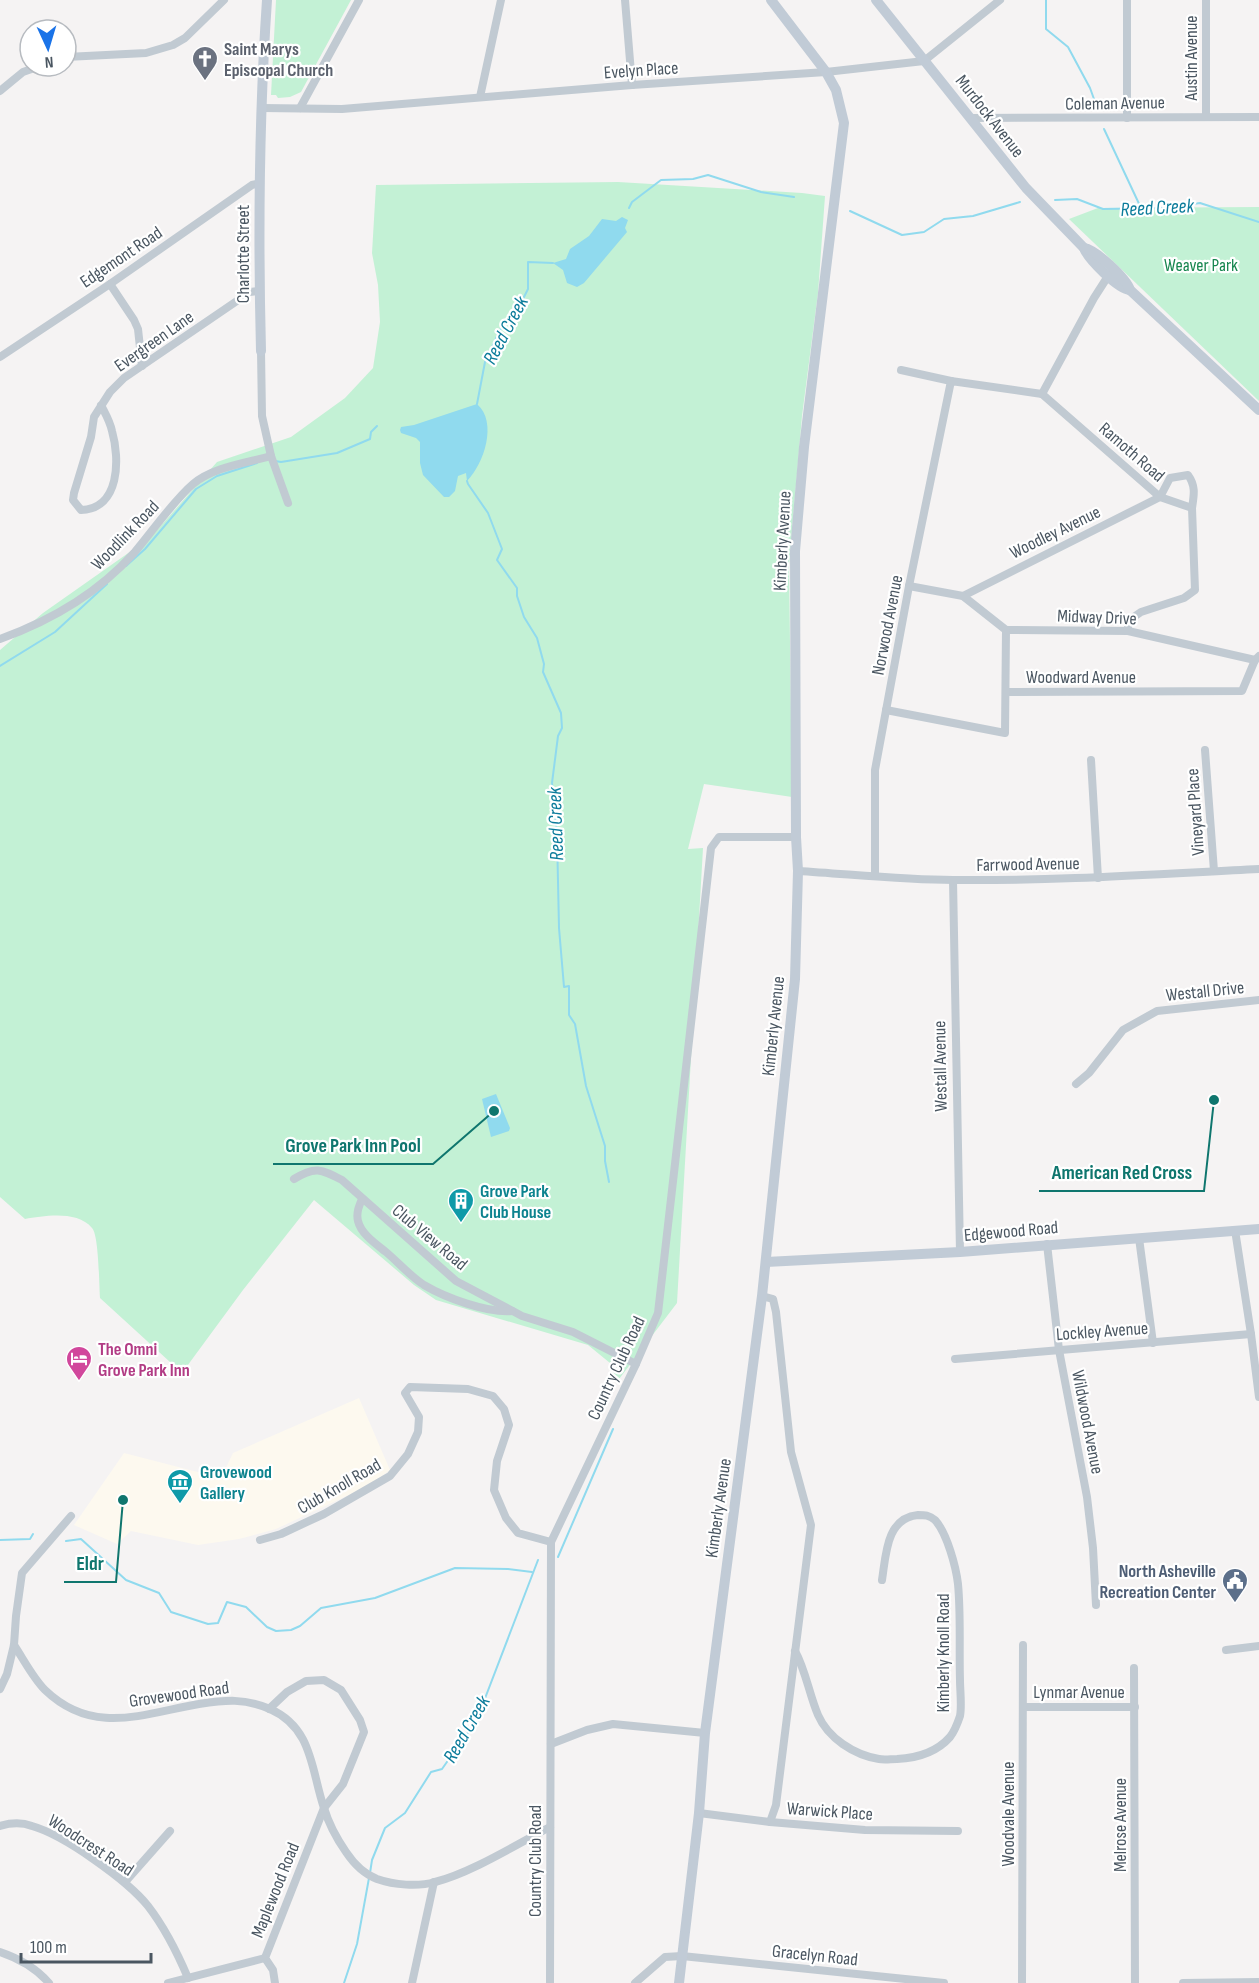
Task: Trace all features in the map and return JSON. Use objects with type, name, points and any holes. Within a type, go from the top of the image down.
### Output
[{"type":"street","points":[[78,56],[146,52],[173,45],[185,38],[224,0]]},
{"type":"street","name":"Charlotte Street","points":[[267,0],[260,183],[259,291],[262,416],[270,456],[288,503]]},
{"type":"street","points":[[300,108],[359,0]]},
{"type":"street","points":[[480,97],[501,0]]},
{"type":"street","points":[[625,0],[632,86]]},
{"type":"street","name":"Kimberly Avenue","points":[[679,1983],[699,1813],[705,1732],[766,1262],[795,979],[798,871],[795,552],[804,447],[844,123],[836,90],[826,72],[771,0]]},
{"type":"street","name":"Murdock Avenue","points":[[876,0],[1026,188],[1084,248],[1086,255],[1111,272],[1124,289],[1130,290],[1259,410]]},
{"type":"street","points":[[924,61],[1000,0]]},
{"type":"street","points":[[1127,0],[1127,118]]},
{"type":"street","name":"Austin Avenue","points":[[1206,0],[1206,117]]},
{"type":"street","name":"Evelyn Place","points":[[262,108],[342,109],[826,72],[924,61]]},
{"type":"street","points":[[0,91],[18,76]]},
{"type":"street","name":"Coleman Avenue","points":[[971,118],[1259,117]]},
{"type":"street","name":"Edgemont Road","points":[[0,357],[252,185],[260,183]]},
{"type":"street","points":[[901,370],[951,381],[1042,394],[1111,272]]},
{"type":"street","points":[[110,284],[138,329],[142,366]]},
{"type":"street","name":"Evergreen Lane","points":[[101,405],[113,432],[115,477],[111,494],[106,500],[90,510],[81,510],[73,500],[91,437],[94,417],[101,405],[110,392],[124,378],[250,292],[259,291]]},
{"type":"street","name":"Norwood Avenue","points":[[875,876],[875,770],[909,586],[951,381]]},
{"type":"street","name":"Ramoth Road","points":[[1042,394],[1161,497],[1192,508]]},
{"type":"street","name":"Woodlink Road","points":[[0,639],[49,618],[79,601],[117,570],[194,483],[216,471],[270,456]]},
{"type":"street","points":[[1128,631],[1128,621],[1141,612],[1184,598],[1195,590],[1192,508],[1195,493],[1188,475],[1170,478],[1161,497]]},
{"type":"street","name":"Woodley Avenue","points":[[963,596],[1161,497]]},
{"type":"street","points":[[909,586],[963,596],[1006,630],[1006,692]]},
{"type":"street","name":"Midway Drive","points":[[1006,630],[1128,631],[1257,658]]},
{"type":"street","name":"Woodward Avenue","points":[[886,710],[1005,733],[1006,692],[1242,691],[1257,658]]},
{"type":"street","name":"Vineyard Place","points":[[1205,750],[1214,872]]},
{"type":"street","points":[[1090,760],[1098,878]]},
{"type":"street","name":"Country Club Road","points":[[550,1983],[551,1542],[636,1364],[658,1312],[711,848],[719,837],[796,837]]},
{"type":"street","name":"Farrwood Avenue","points":[[798,871],[883,878],[953,880],[1098,878],[1259,869]]},
{"type":"street","name":"Westall Avenue","points":[[953,880],[960,1251]]},
{"type":"street","name":"Westall Drive","points":[[1076,1084],[1089,1073],[1123,1030],[1157,1011],[1259,1000]]},
{"type":"street","name":"Club View Road","points":[[294,1179],[316,1169],[342,1180],[456,1281],[522,1316],[573,1332],[636,1364]]},
{"type":"street","name":"Club View Road","points":[[362,1199],[358,1222],[362,1229],[423,1284],[473,1304],[503,1312],[514,1311]]},
{"type":"street","name":"Edgewood Road","points":[[766,1262],[960,1251],[1259,1229]]},
{"type":"street","points":[[1234,1230],[1259,1397]]},
{"type":"street","points":[[1139,1238],[1153,1343]]},
{"type":"street","name":"Wildwood Avenue","points":[[1047,1244],[1059,1350],[1087,1497],[1094,1548],[1096,1605]]},
{"type":"street","name":"Kimberly Knoll Road","points":[[762,1296],[773,1299],[776,1312],[791,1452],[811,1525],[776,1805],[770,1822]]},
{"type":"street","name":"Lockley Avenue","points":[[955,1359],[1251,1334]]},
{"type":"street","name":"Club Knoll Road","points":[[260,1540],[282,1534],[324,1514],[390,1476],[408,1454],[418,1432],[419,1417],[405,1393],[410,1387],[423,1387],[468,1389],[494,1396],[504,1409],[509,1425],[497,1461],[494,1490],[506,1518],[518,1533],[551,1542]]},
{"type":"street","name":"Kimberly Knoll Road","points":[[795,1651],[801,1662],[819,1716],[836,1739],[856,1752],[879,1760],[924,1755],[938,1747],[951,1736],[960,1716],[959,1612],[957,1582],[951,1556],[941,1529],[935,1520],[927,1515],[913,1516],[899,1522],[888,1544],[882,1580]]},
{"type":"street","points":[[0,1689],[7,1674],[14,1645],[22,1573],[71,1516]]},
{"type":"street","name":"Grovewood Road","points":[[14,1645],[44,1689],[67,1708],[84,1715],[101,1719],[120,1718],[226,1700],[247,1701],[284,1716],[299,1730],[310,1755],[324,1808],[335,1837],[352,1860],[365,1873],[376,1878],[405,1884],[434,1882],[460,1873],[550,1827]]},
{"type":"street","name":"Woodvale Avenue","points":[[1022,1983],[1023,1645]]},
{"type":"street","points":[[1226,1650],[1259,1646]]},
{"type":"street","name":"Melrose Avenue","points":[[1134,1668],[1135,1983]]},
{"type":"street","name":"Maplewood Road","points":[[269,1709],[287,1692],[306,1681],[324,1680],[341,1690],[360,1720],[364,1732],[344,1784],[324,1808],[265,1958],[273,1970],[275,1983]]},
{"type":"street","name":"Lynmar Avenue","points":[[1024,1707],[1135,1707]]},
{"type":"street","points":[[551,1744],[587,1730],[613,1724],[705,1732]]},
{"type":"street","name":"Warwick Place","points":[[699,1813],[865,1830],[958,1831]]},
{"type":"street","name":"Woodcrest Road","points":[[0,1826],[20,1824],[32,1826],[82,1853],[125,1882],[147,1906],[166,1933],[188,1978]]},
{"type":"street","points":[[125,1882],[170,1831]]},
{"type":"street","points":[[412,1983],[434,1882]]},
{"type":"street","points":[[0,1952],[13,1956],[30,1966],[49,1983]]},
{"type":"street","points":[[635,1983],[665,1958],[682,1956]]},
{"type":"street","name":"Gracelyn Road","points":[[682,1956],[896,1981],[944,1983]]},
{"type":"street","points":[[168,1983],[265,1958]]},
{"type":"street","points":[[1183,1983],[1259,1982]]},
{"type":"shaded area","points":[[359,1398],[390,1470],[368,1486],[276,1529],[239,1539],[198,1545],[131,1531],[117,1544],[74,1525],[124,1453],[221,1478],[233,1453]]},
{"type":"green space","points":[[276,0],[351,0],[301,92],[290,97],[278,98],[276,95],[271,95]]},
{"type":"green space","points":[[618,182],[825,196],[818,293],[802,416],[789,565],[792,797],[704,784],[688,849],[703,848],[677,1303],[616,1383],[610,1363],[588,1345],[436,1300],[414,1285],[314,1200],[243,1290],[182,1373],[100,1298],[94,1232],[86,1222],[69,1216],[25,1219],[0,1197],[0,650],[43,613],[151,537],[217,462],[291,437],[345,398],[373,368],[380,322],[378,285],[372,253],[376,185]]},
{"type":"green space","name":"Weaver Park","points":[[1259,207],[1259,401],[1069,219],[1098,208]]},
{"type":"water","points":[[622,217],[628,220],[625,228],[627,232],[584,283],[577,287],[567,283],[563,270],[553,263],[566,259],[570,249],[589,236],[602,219],[616,221]]},
{"type":"water","points":[[477,404],[487,421],[488,432],[483,454],[467,481],[466,473],[458,476],[455,491],[449,497],[444,497],[423,475],[420,463],[420,442],[416,438],[401,433],[401,427],[414,425]]},
{"type":"water","points":[[496,1094],[510,1128],[509,1131],[491,1137],[482,1099]]},
{"type":"waterway","points":[[1046,0],[1046,29],[1068,47],[1090,88],[1098,110]]},
{"type":"waterway","points":[[1104,129],[1141,208]]},
{"type":"waterway","name":"Reed Creek","points":[[629,208],[632,202],[661,180],[693,179],[708,175],[761,192],[794,197]]},
{"type":"waterway","name":"Reed Creek","points":[[1055,200],[1077,199],[1103,209],[1165,208],[1200,203],[1259,222]]},
{"type":"waterway","name":"Reed Creek","points":[[850,211],[902,235],[924,232],[944,219],[973,216],[1020,202]]},
{"type":"waterway","name":"Reed Creek","points":[[477,404],[485,362],[500,330],[516,313],[528,289],[528,262],[553,263]]},
{"type":"waterway","points":[[275,461],[337,453],[370,439],[371,432],[377,426]]},
{"type":"waterway","points":[[126,566],[145,549],[196,489],[217,476],[257,463]]},
{"type":"waterway","name":"Reed Creek","points":[[467,481],[488,513],[502,549],[497,560],[517,588],[517,596],[524,617],[537,638],[544,664],[543,672],[561,713],[562,728],[558,736],[552,783],[557,835],[559,928],[564,987],[569,986],[569,1015],[575,1024],[586,1086],[605,1146],[609,1182]]},
{"type":"waterway","points":[[0,666],[55,632],[107,584]]},
{"type":"waterway","name":"Reed Creek","points":[[558,1557],[613,1429]]},
{"type":"waterway","points":[[0,1540],[30,1539],[33,1534]]},
{"type":"waterway","points":[[66,1541],[81,1539],[126,1580],[159,1593],[171,1612],[208,1624],[218,1623],[227,1602],[246,1607],[267,1627],[276,1631],[291,1630],[300,1626],[321,1608],[375,1598],[455,1568],[532,1572]]},
{"type":"waterway","name":"Reed Creek","points":[[370,1873],[372,1860],[385,1828],[405,1813],[431,1772],[442,1769],[449,1759],[450,1749],[464,1739],[479,1714],[538,1560]]},
{"type":"waterway","name":"Reed Creek","points":[[344,1983],[357,1944],[369,1878]]},
{"type":"place","name":"Saint Marys Episcopal Church","points":[[205,82]]},
{"type":"place","name":"American Red Cross","points":[[1214,1100]]},
{"type":"place","name":"Grove Park Inn Pool","points":[[494,1111]]},
{"type":"place","name":"Grove Park Club House","points":[[461,1224]]},
{"type":"place","name":"The Omni Grove Park Inn","points":[[79,1382]]},
{"type":"place","name":"Eldr","points":[[123,1500]]},
{"type":"place","name":"Grovewood Gallery","points":[[180,1505]]},
{"type":"place","name":"North Asheville Recreation Center","points":[[1235,1604]]}]
